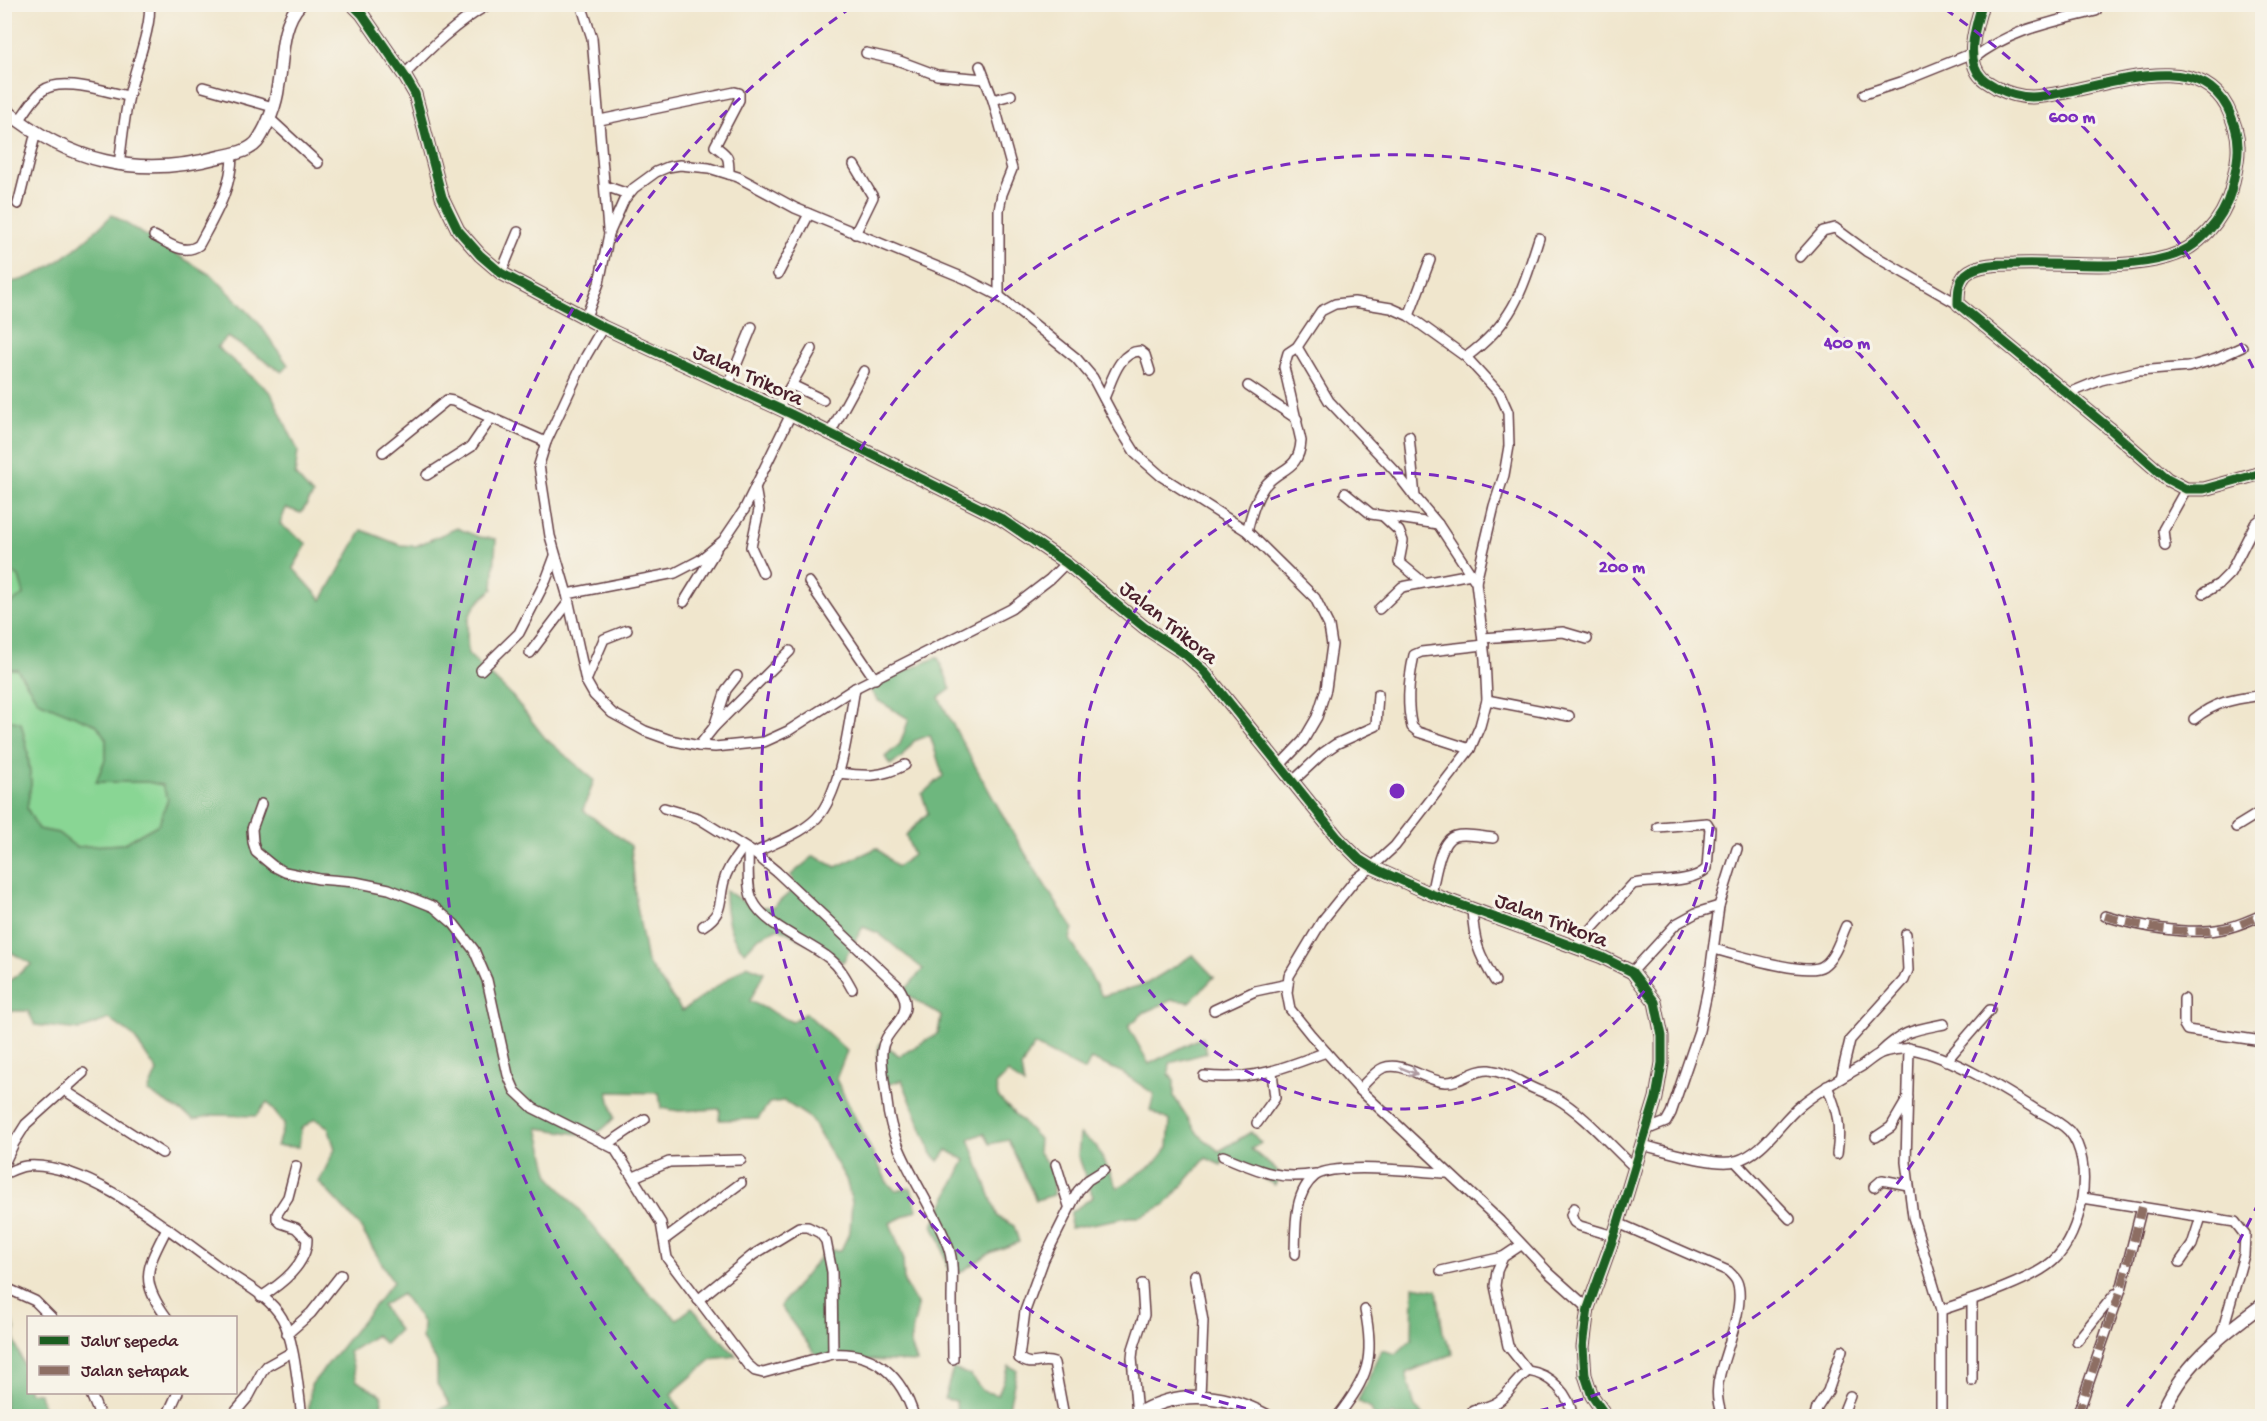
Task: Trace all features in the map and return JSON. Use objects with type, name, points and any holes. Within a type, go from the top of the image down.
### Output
[{"type":"street","points":[[119,165],[128,96],[150,10],[149,4]]},
{"type":"street","points":[[4,109],[36,132],[74,152],[119,165],[153,167],[211,159],[243,151],[255,144],[271,112],[278,89],[283,46],[289,20],[300,4]]},
{"type":"street","name":"Jalan Trikora","points":[[352,4],[404,75],[419,103],[448,213],[466,242],[501,273],[603,327],[791,414],[1000,518],[1066,563],[1144,627],[1185,654],[1203,670],[1338,838],[1359,859],[1431,894],[1602,957],[1632,972],[1656,1002],[1662,1036],[1662,1063],[1656,1098],[1642,1145],[1614,1236],[1588,1308],[1583,1347],[1586,1375],[1592,1396],[1606,1416]]},
{"type":"street","points":[[404,75],[443,36],[489,4]]},
{"type":"street","points":[[581,4],[592,38],[609,234]]},
{"type":"street","points":[[1958,304],[1961,280],[1968,272],[1977,268],[2019,264],[2133,264],[2169,257],[2188,247],[2219,219],[2228,200],[2238,147],[2236,129],[2221,96],[2204,83],[2174,75],[2111,81],[2031,97],[2005,92],[1981,78],[1973,56],[1975,27],[1982,4]]},
{"type":"street","points":[[1864,94],[1973,56],[2006,37],[2096,11]]},
{"type":"street","points":[[866,53],[897,60],[937,75],[985,79]]},
{"type":"street","points":[[980,66],[993,100],[1012,169],[1002,194],[999,210],[999,296]]},
{"type":"street","points":[[19,121],[40,93],[54,86],[67,84],[128,96]]},
{"type":"street","points":[[203,87],[271,112],[318,163]]},
{"type":"street","points":[[600,120],[739,93],[739,100],[715,146],[726,153],[729,174]]},
{"type":"street","points":[[993,100],[1011,94]]},
{"type":"street","points":[[18,204],[36,132]]},
{"type":"street","points":[[154,236],[186,251],[199,245],[223,201],[229,183],[232,154]]},
{"type":"street","points":[[854,165],[873,197],[855,234]]},
{"type":"street","points":[[586,317],[599,283],[609,234],[618,210],[628,194],[656,172],[668,167],[696,166],[729,174],[809,214],[964,278],[999,296],[1076,358],[1093,378],[1136,454],[1161,476],[1247,531],[1315,598],[1329,626],[1332,645],[1326,689],[1317,717],[1303,741],[1280,765]]},
{"type":"street","points":[[605,186],[628,194]]},
{"type":"street","points":[[778,274],[809,214]]},
{"type":"street","points":[[1800,257],[1822,231],[1834,228],[1866,250],[1958,304],[2167,479],[2186,489],[2204,489],[2262,473]]},
{"type":"street","points":[[501,273],[518,232]]},
{"type":"street","points":[[1466,357],[1481,347],[1514,308],[1521,294],[1539,238]]},
{"type":"street","points":[[1409,316],[1430,260]]},
{"type":"street","points":[[1247,531],[1253,509],[1265,485],[1288,469],[1300,454],[1301,441],[1297,419],[1284,366],[1288,353],[1297,347],[1321,311],[1335,304],[1354,302],[1391,308],[1409,316],[1466,357],[1500,394],[1508,412],[1509,446],[1504,475],[1473,578]]},
{"type":"street","points":[[603,327],[586,356],[546,442],[539,465],[555,556],[568,599],[586,681],[594,695],[612,713],[645,731],[670,740],[699,746],[715,747],[764,742],[788,731],[855,688],[1011,609],[1066,563]]},
{"type":"street","points":[[728,385],[752,327]]},
{"type":"street","points":[[1297,347],[1329,401],[1395,471],[1438,525],[1473,578],[1483,641],[1487,700],[1480,726],[1470,749],[1395,846],[1355,880],[1322,921],[1289,976],[1287,993],[1290,1009],[1359,1089],[1500,1221],[1549,1273],[1588,1308]]},
{"type":"street","points":[[2067,394],[2101,380],[2139,371],[2187,367],[2216,359],[2242,347]]},
{"type":"street","points":[[778,408],[812,349]]},
{"type":"street","points":[[1104,398],[1119,365],[1128,354],[1140,351],[1145,355],[1150,370]]},
{"type":"street","points":[[830,433],[864,371]]},
{"type":"street","points":[[792,385],[823,400]]},
{"type":"street","points":[[1248,386],[1297,419]]},
{"type":"street","points":[[383,452],[447,400],[546,442]]},
{"type":"street","points":[[684,602],[744,510],[791,414]]},
{"type":"street","points":[[427,475],[471,447],[491,418]]},
{"type":"street","points":[[1409,436],[1415,496]]},
{"type":"street","points":[[755,487],[759,510],[751,547],[763,573]]},
{"type":"street","points":[[2165,546],[2163,530],[2186,489]]},
{"type":"street","points":[[1345,493],[1365,510],[1383,516],[1438,525]]},
{"type":"street","points":[[1383,516],[1399,531],[1403,541],[1399,562],[1423,582]]},
{"type":"street","points":[[2204,593],[2219,584],[2230,573],[2255,524],[2262,518]]},
{"type":"street","points":[[530,653],[568,599],[675,573],[700,560],[723,541]]},
{"type":"street","points":[[481,670],[519,633],[542,591],[555,556]]},
{"type":"street","points":[[1379,609],[1402,587],[1423,582],[1473,578]]},
{"type":"street","points":[[809,582],[875,679]]},
{"type":"street","points":[[586,681],[604,639],[627,630]]},
{"type":"street","points":[[1470,749],[1418,732],[1412,727],[1409,708],[1414,655],[1542,632],[1563,632],[1587,639]]},
{"type":"street","points":[[699,746],[714,727],[790,651]]},
{"type":"street","points":[[714,727],[726,690],[737,676]]},
{"type":"street","points":[[704,926],[714,919],[719,910],[724,880],[730,865],[748,850],[794,833],[821,813],[838,773],[855,688]]},
{"type":"street","points":[[1293,782],[1323,753],[1336,744],[1376,726],[1378,694]]},
{"type":"street","points":[[2194,719],[2208,707],[2225,701],[2262,695]]},
{"type":"street","points":[[1487,700],[1569,716]]},
{"type":"street","points":[[838,773],[874,776],[889,774],[905,765]]},
{"type":"street","points":[[261,804],[252,829],[253,842],[256,852],[273,866],[285,872],[319,879],[355,882],[389,889],[434,908],[454,924],[474,950],[487,980],[503,1057],[515,1091],[533,1108],[615,1149],[661,1222],[667,1258],[741,1357],[755,1371],[763,1373],[778,1370],[833,1354],[844,1354],[879,1363],[894,1377],[910,1401],[914,1416]]},
{"type":"street","points":[[664,808],[698,818],[777,872],[904,994],[906,1003],[903,1016],[884,1043],[882,1053],[887,1108],[892,1129],[908,1170],[938,1224],[950,1253],[953,1359]]},
{"type":"street","points":[[2236,826],[2262,811]]},
{"type":"street","points":[[1575,947],[1633,884],[1684,879],[1704,872],[1707,868],[1710,828],[1707,823],[1658,827]]},
{"type":"street","points":[[1431,894],[1447,839],[1457,835],[1493,838]]},
{"type":"street","points":[[1646,1130],[1666,1122],[1671,1113],[1699,1031],[1714,950],[1719,906],[1737,849]]},
{"type":"street","points":[[748,850],[752,901],[777,926],[830,959],[842,972],[852,989]]},
{"type":"street","points":[[1632,972],[1676,924],[1696,913],[1719,906]]},
{"type":"street","points":[[1472,909],[1477,948],[1495,981]]},
{"type":"street","points":[[2105,916],[2149,927],[2204,931],[2222,929],[2262,915]]},
{"type":"street","points":[[1714,950],[1795,969],[1820,968],[1825,965],[1836,949],[1846,926]]},
{"type":"street","points":[[1841,1078],[1850,1040],[1904,980],[1908,970],[1906,934]]},
{"type":"street","points":[[1214,1010],[1255,991],[1288,984]]},
{"type":"street","points":[[2184,999],[2184,1025],[2187,1030],[2262,1041]]},
{"type":"street","points":[[1946,1060],[1990,1010]]},
{"type":"street","points":[[1642,1145],[1692,1157],[1722,1162],[1735,1161],[1752,1153],[1772,1136],[1801,1105],[1880,1053],[1893,1040],[1908,1031],[1944,1024]]},
{"type":"street","points":[[1880,1053],[1909,1048],[1946,1060],[1992,1083],[2068,1130],[2078,1146],[2083,1161],[2083,1198],[2068,1243],[2062,1253],[2035,1274],[1941,1310]]},
{"type":"street","points":[[1909,1048],[1910,1096],[1906,1162],[1908,1185],[1920,1243],[1941,1310],[1941,1416]]},
{"type":"street","points":[[1204,1076],[1230,1079],[1272,1072],[1326,1052]]},
{"type":"street","points":[[1359,1089],[1383,1068],[1397,1066],[1434,1081],[1448,1083],[1476,1071],[1487,1070],[1511,1075],[1570,1107],[1635,1168]]},
{"type":"street","points":[[1257,1123],[1275,1098],[1272,1072]]},
{"type":"street","points":[[4,1164],[26,1124],[83,1073]]},
{"type":"street","points":[[1827,1086],[1838,1112],[1840,1133],[1837,1154]]},
{"type":"street","points":[[64,1090],[162,1152]]},
{"type":"street","points":[[1876,1137],[1896,1121],[1910,1096]]},
{"type":"street","points":[[608,1144],[645,1119]]},
{"type":"street","points":[[1223,1156],[1278,1176],[1296,1178],[1334,1169],[1353,1168],[1448,1173]]},
{"type":"street","points":[[634,1177],[669,1162],[741,1160]]},
{"type":"street","points":[[1735,1161],[1790,1219]]},
{"type":"street","points":[[1056,1164],[1069,1206]]},
{"type":"street","points":[[4,1174],[23,1166],[54,1169],[80,1177],[114,1193],[167,1228],[261,1297],[281,1317],[287,1334],[302,1416]]},
{"type":"street","points":[[261,1297],[297,1267],[307,1251],[307,1239],[301,1232],[277,1219],[277,1214],[288,1197],[296,1166]]},
{"type":"street","points":[[1064,1416],[1054,1363],[1046,1361],[1032,1364],[1019,1358],[1025,1311],[1033,1285],[1069,1206],[1088,1180],[1104,1170]]},
{"type":"street","points":[[1295,1254],[1296,1214],[1308,1183],[1316,1174]]},
{"type":"street","points":[[1874,1187],[1882,1180],[1908,1185]]},
{"type":"street","points":[[664,1240],[741,1183]]},
{"type":"street","points":[[2083,1198],[2235,1222],[2245,1235],[2244,1255],[2221,1336]]},
{"type":"street","points":[[2077,1416],[2122,1286],[2142,1207]]},
{"type":"street","points":[[1574,1208],[1571,1215],[1574,1222],[1614,1236]]},
{"type":"street","points":[[2180,1262],[2192,1245],[2201,1216]]},
{"type":"street","points":[[1618,1223],[1728,1271],[1737,1282],[1738,1301],[1735,1324],[1719,1376],[1718,1394],[1722,1416]]},
{"type":"street","points":[[698,1300],[753,1255],[799,1227],[808,1227],[820,1233],[826,1241],[832,1272],[833,1354]]},
{"type":"street","points":[[167,1228],[155,1251],[147,1275],[148,1287],[167,1316]]},
{"type":"street","points":[[1441,1271],[1503,1257],[1521,1245]]},
{"type":"street","points":[[1503,1257],[1497,1270],[1495,1286],[1508,1346],[1528,1371],[1537,1372],[1564,1392],[1572,1416]]},
{"type":"street","points":[[287,1334],[311,1313],[341,1275]]},
{"type":"street","points":[[1195,1275],[1203,1321],[1200,1396]]},
{"type":"street","points":[[1142,1284],[1144,1315],[1132,1358],[1136,1416],[1178,1397],[1200,1396],[1228,1400],[1268,1416]]},
{"type":"street","points":[[2078,1341],[2122,1286]]},
{"type":"street","points":[[4,1287],[35,1301],[51,1316]]},
{"type":"street","points":[[1972,1300],[1972,1381]]},
{"type":"street","points":[[2161,1416],[2168,1400],[2196,1360],[2221,1336],[2262,1305]]},
{"type":"street","points":[[1338,1416],[1361,1384],[1366,1373],[1370,1335],[1365,1310]]},
{"type":"street","points":[[1815,1416],[1817,1408],[1828,1391],[1842,1350]]},
{"type":"street","points":[[232,1416],[249,1396],[267,1366],[292,1352]]},
{"type":"street","points":[[1473,1410],[1490,1407],[1500,1402],[1517,1380],[1528,1371]]},
{"type":"street","points":[[91,1394],[100,1416]]},
{"type":"street","points":[[167,1416],[177,1394]]},
{"type":"street","points":[[1842,1416],[1850,1396]]},
{"type":"green space","points":[[112,215],[214,277],[258,322],[288,365],[282,372],[228,337],[217,347],[271,393],[298,451],[295,475],[313,495],[301,513],[286,508],[280,524],[307,544],[293,568],[322,600],[362,530],[400,545],[416,546],[457,528],[479,537],[496,539],[493,589],[477,604],[469,617],[468,654],[513,697],[545,738],[594,780],[583,810],[631,846],[636,901],[647,962],[682,1011],[747,965],[764,972],[750,1001],[792,1022],[806,1013],[847,1051],[836,1079],[887,1182],[895,1190],[911,1188],[917,1210],[890,1223],[903,1257],[904,1282],[918,1306],[910,1342],[917,1362],[818,1358],[780,1306],[826,1250],[841,1250],[850,1231],[852,1202],[846,1179],[810,1118],[784,1101],[769,1103],[758,1119],[719,1120],[720,1109],[679,1111],[661,1108],[659,1093],[608,1092],[614,1118],[603,1129],[591,1136],[538,1128],[550,1177],[623,1264],[677,1319],[692,1308],[736,1356],[712,1359],[671,1394],[683,1416],[422,1416],[450,1405],[437,1384],[437,1362],[422,1339],[423,1323],[402,1294],[382,1306],[399,1330],[385,1344],[376,1335],[349,1352],[357,1381],[382,1395],[381,1411],[370,1416],[308,1416],[311,1385],[393,1282],[359,1225],[319,1182],[335,1149],[328,1127],[315,1119],[301,1129],[299,1147],[277,1146],[284,1124],[267,1102],[256,1116],[214,1115],[194,1119],[148,1092],[157,1071],[133,1036],[109,1019],[79,1030],[35,1025],[28,1011],[5,1011],[5,984],[32,964],[5,949],[4,866],[8,858],[4,858],[5,719],[21,723],[27,748],[31,783],[27,808],[38,829],[58,833],[76,847],[123,844],[159,824],[168,799],[162,785],[148,782],[96,782],[106,757],[106,739],[97,725],[38,701],[17,669],[5,669],[5,608],[24,594],[19,577],[5,567],[4,282],[18,281],[48,268],[77,247]]},
{"type":"green space","points":[[4,567],[19,577],[25,594],[5,608]]},
{"type":"green space","points":[[938,657],[951,689],[939,698],[1003,815],[1073,928],[1070,939],[1102,996],[1146,984],[1193,955],[1214,977],[1190,1002],[1172,1000],[1145,1012],[1128,1026],[1149,1064],[1202,1037],[1207,1053],[1170,1063],[1169,1074],[1174,1081],[1174,1097],[1198,1134],[1219,1151],[1251,1132],[1261,1143],[1251,1149],[1281,1174],[1275,1185],[1225,1159],[1221,1165],[1206,1158],[1165,1205],[1139,1217],[1070,1228],[1071,1212],[1093,1197],[1078,1155],[1080,1134],[1096,1146],[1118,1188],[1155,1163],[1168,1147],[1170,1121],[1150,1110],[1154,1094],[1121,1072],[1091,1059],[1085,1071],[1034,1045],[1021,1068],[1024,1085],[1008,1073],[996,1085],[998,1097],[1039,1139],[1038,1151],[1054,1173],[1054,1195],[1036,1200],[1008,1140],[990,1144],[984,1133],[969,1139],[998,1217],[1014,1226],[1019,1242],[990,1253],[956,1275],[948,1270],[941,1243],[933,1225],[965,1160],[947,1150],[939,1161],[932,1154],[902,1080],[884,1086],[877,1057],[880,1043],[900,1056],[938,1033],[941,1016],[903,992],[923,969],[878,933],[863,927],[843,962],[779,928],[759,937],[745,952],[739,946],[731,932],[725,890],[752,907],[773,907],[795,888],[791,875],[814,856],[836,867],[877,848],[897,867],[913,855],[906,835],[928,813],[922,794],[943,776],[930,735],[914,741],[901,758],[890,765],[885,757],[900,744],[909,719],[877,700],[868,687]]},
{"type":"green space","points":[[5,669],[17,669],[38,701],[97,725],[106,739],[106,757],[96,782],[148,782],[162,785],[168,799],[159,824],[123,844],[76,847],[58,833],[38,829],[27,808],[31,783],[27,748],[21,723],[5,719]]},
{"type":"green space","points":[[1413,1286],[1437,1290],[1443,1333],[1453,1354],[1406,1373],[1415,1407],[1424,1416],[1392,1414],[1391,1416],[1375,1416],[1370,1408],[1358,1401],[1382,1350],[1396,1354],[1412,1339]]},
{"type":"green space","points":[[8,1307],[15,1329],[15,1342],[24,1366],[27,1364],[27,1394],[40,1394],[45,1416],[5,1416],[4,1308]]},
{"type":"green space","points":[[1009,1366],[1017,1370],[1007,1416],[957,1416],[956,1401],[944,1399],[953,1369],[970,1375],[983,1391],[998,1395]]},
{"type":"marked path","points":[[2105,916],[2179,931],[2209,931],[2227,928],[2262,915]]},
{"type":"marked path","points":[[2077,1416],[2122,1286],[2142,1207]]},
{"type":"cycle path","points":[[352,4],[362,14],[415,94],[442,197],[458,230],[480,255],[501,273],[603,327],[791,414],[1000,518],[1066,563],[1144,627],[1185,654],[1203,670],[1338,838],[1359,859],[1431,894],[1602,957],[1632,972],[1655,1002],[1662,1036],[1662,1063],[1656,1098],[1614,1236],[1588,1308],[1583,1347],[1585,1375],[1592,1396],[1606,1416]]},
{"type":"cycle path","points":[[1982,4],[1973,42],[1974,62],[1982,78],[1997,88],[2005,92],[2032,97],[2137,77],[2164,75],[2190,78],[2211,88],[2227,107],[2236,131],[2238,157],[2231,191],[2222,212],[2208,232],[2179,253],[2130,264],[1982,266],[1963,277],[1959,288],[1958,304],[2109,428],[2167,479],[2186,489],[2204,489],[2262,473]]}]
